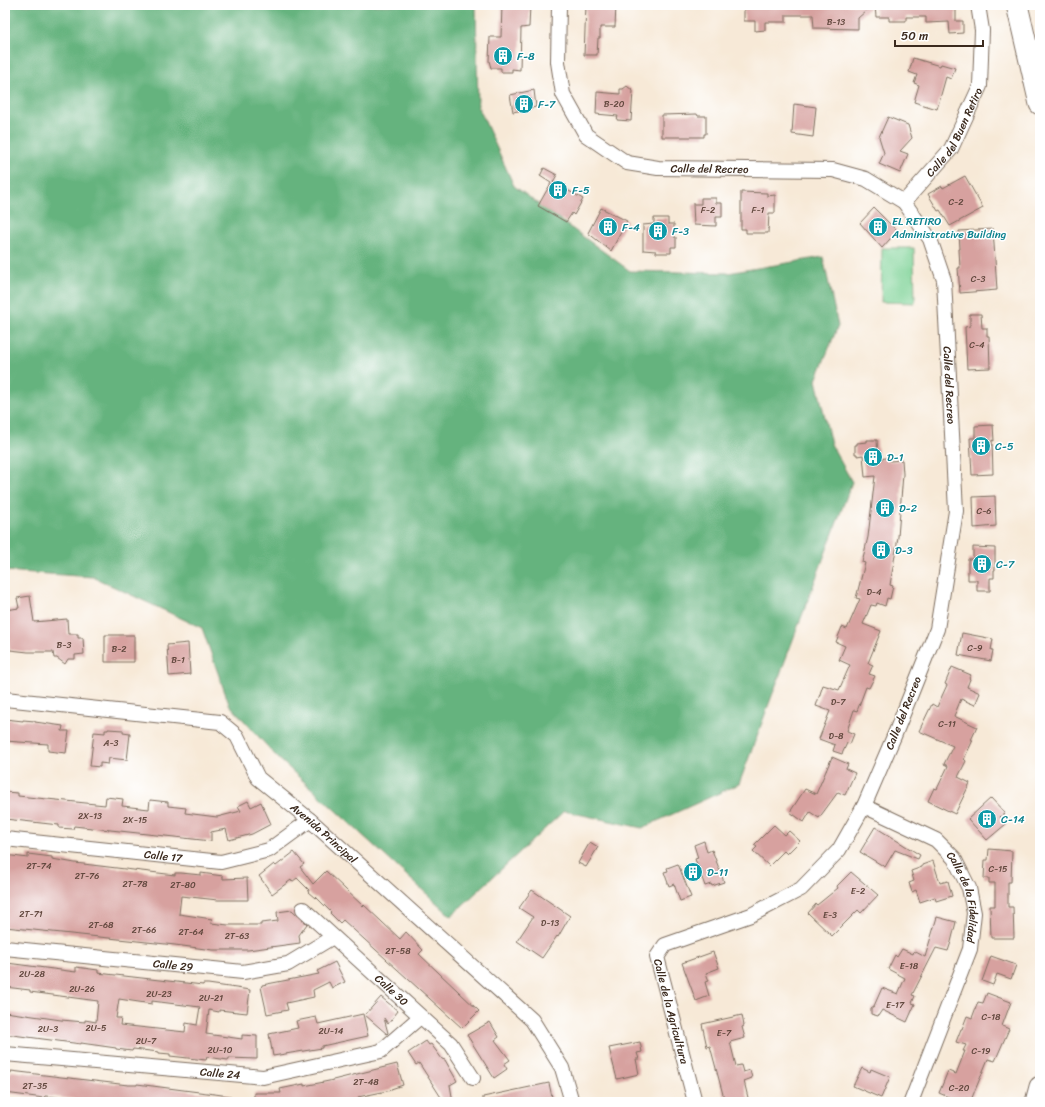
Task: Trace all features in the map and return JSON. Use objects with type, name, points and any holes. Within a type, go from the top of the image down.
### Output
[{"type":"highway","points":[[1017,5],[1040,104]]},
{"type":"highway","points":[[1036,1102],[1040,1087]]},
{"type":"street","name":"Calle del Recreo","points":[[559,5],[558,62],[563,94],[586,135],[627,162],[658,168],[833,170],[866,179],[904,202],[930,239],[944,280],[956,511],[937,628],[895,734],[864,806],[839,850],[800,889],[751,915],[687,937]]},
{"type":"street","name":"Calle del Buen Retiro","points":[[904,202],[951,149],[980,86],[982,30],[978,5]]},
{"type":"street","name":"Avenida Principal","points":[[5,699],[220,722],[237,736],[258,778],[310,820],[532,1020],[562,1068],[572,1102]]},
{"type":"street","name":"Calle de la Fidelidad","points":[[864,806],[936,840],[954,858],[969,888],[974,913],[970,949],[911,1102]]},
{"type":"street","name":"Calle 17","points":[[5,839],[221,862],[269,850],[310,820]]},
{"type":"street","name":"Calle 30","points":[[303,909],[451,1044],[473,1078]]},
{"type":"street","name":"Calle 29","points":[[5,948],[243,972],[288,964],[333,937]]},
{"type":"street","name":"Calle de la Agricultura","points":[[687,937],[666,945],[657,957],[695,1102]]},
{"type":"street","name":"Calle 24","points":[[5,1054],[263,1077],[381,1051],[420,1017]]},
{"type":"green space","points":[[5,5],[476,5],[478,106],[514,186],[630,271],[728,273],[823,257],[838,326],[816,380],[831,444],[852,482],[739,784],[642,828],[564,811],[451,916],[277,757],[229,704],[202,628],[93,577],[5,571]]},
{"type":"green space","points":[[882,248],[914,248],[915,303],[881,302]]},
{"type":"building","points":[[502,5],[530,5],[529,27],[521,28],[520,70],[512,69],[512,72],[501,72],[501,68],[491,68],[489,61],[490,37],[501,37]]},
{"type":"building","points":[[586,5],[616,5],[615,27],[600,27],[597,55],[584,55]]},
{"type":"building","points":[[746,5],[873,5],[858,18],[858,29],[814,28],[813,15],[786,15],[786,22],[765,22],[765,30],[755,31],[755,21],[744,21],[744,9],[746,9]]},
{"type":"building","points":[[875,5],[956,5],[956,21],[963,21],[963,33],[950,34],[949,22],[926,23],[926,17],[906,17],[906,21],[889,21],[889,17],[876,17]]},
{"type":"building","points":[[913,58],[940,66],[941,64],[955,68],[951,79],[946,77],[937,109],[914,102],[919,85],[914,83],[917,75],[909,72]]},
{"type":"building","points":[[627,86],[633,91],[631,121],[617,120],[618,116],[596,114],[597,92],[620,94],[620,89]]},
{"type":"building","name":"F-7","points":[[534,90],[536,107],[513,112],[510,95]]},
{"type":"building","points":[[794,104],[816,107],[813,137],[792,134]]},
{"type":"building","points":[[697,114],[698,116],[706,116],[706,134],[704,134],[704,137],[662,137],[662,115]]},
{"type":"building","points":[[888,117],[908,125],[912,138],[900,151],[908,154],[900,173],[879,164],[884,153],[879,137]]},
{"type":"building","name":"F-5","points":[[544,168],[557,175],[553,182],[583,199],[574,215],[572,213],[566,222],[538,206],[551,183],[540,176]]},
{"type":"building","points":[[965,176],[983,208],[950,226],[940,210],[938,211],[928,194]]},
{"type":"building","points":[[741,192],[767,193],[767,196],[775,195],[775,213],[769,213],[768,233],[746,233],[746,229],[741,229]]},
{"type":"building","points":[[701,198],[716,198],[716,203],[722,203],[722,217],[716,217],[716,226],[694,225],[693,204],[701,204]]},
{"type":"building","name":"F-4","points":[[601,208],[627,221],[611,251],[588,233]]},
{"type":"building","name":"EL RETIRO Administrative Building","points":[[874,208],[897,231],[882,248],[860,223]]},
{"type":"building","name":"F-3","points":[[654,218],[668,218],[668,224],[674,224],[676,247],[671,247],[671,253],[656,253],[656,251],[643,250],[643,225],[654,224]]},
{"type":"building","points":[[993,229],[997,290],[960,293],[958,268],[960,268],[959,231]]},
{"type":"building","points":[[970,314],[981,314],[982,328],[987,328],[987,336],[989,336],[990,368],[967,369],[965,327],[970,326]]},
{"type":"building","name":"C-5","points":[[993,425],[993,474],[972,475],[970,438],[975,438],[975,426]]},
{"type":"building","points":[[867,440],[877,440],[878,459],[886,458],[890,461],[902,460],[903,474],[898,537],[890,585],[893,586],[890,599],[887,598],[885,606],[877,603],[876,606],[871,605],[863,624],[881,631],[868,663],[873,665],[869,674],[875,676],[869,688],[866,687],[857,711],[854,710],[847,731],[854,734],[850,744],[847,743],[842,754],[833,751],[835,745],[819,739],[830,711],[816,706],[823,685],[839,690],[850,665],[839,660],[845,646],[836,642],[842,627],[847,629],[860,599],[856,598],[865,563],[862,562],[868,537],[875,476],[865,477],[863,455],[857,456],[857,454],[855,454],[855,445],[857,445],[857,443],[867,442]]},
{"type":"building","points":[[995,496],[996,526],[974,528],[973,497]]},
{"type":"building","name":"C-7","points":[[973,547],[995,548],[995,570],[994,578],[990,578],[990,591],[977,591],[977,580],[968,580],[968,559],[973,559]]},
{"type":"building","points":[[30,596],[34,622],[67,619],[68,634],[78,634],[78,638],[83,638],[84,654],[75,655],[75,659],[68,659],[65,664],[57,658],[54,658],[53,652],[10,650],[5,622],[6,610],[19,608],[17,598]]},
{"type":"building","points":[[962,633],[993,639],[991,661],[958,655]]},
{"type":"building","points":[[105,635],[134,635],[134,662],[105,662]]},
{"type":"building","points":[[188,643],[190,674],[169,676],[167,645]]},
{"type":"building","points":[[952,667],[971,675],[967,687],[980,693],[975,705],[961,699],[954,716],[977,727],[964,759],[966,761],[958,777],[970,783],[955,814],[928,801],[934,788],[937,789],[948,766],[944,764],[953,746],[919,731],[932,704],[937,707],[947,685],[945,684]]},
{"type":"building","points":[[5,719],[35,721],[63,726],[62,731],[69,731],[66,753],[48,751],[48,744],[5,741]]},
{"type":"building","points":[[105,730],[123,730],[123,733],[130,734],[127,760],[109,758],[108,764],[100,763],[100,767],[90,766],[94,732],[105,733]]},
{"type":"building","points":[[832,757],[848,764],[846,769],[855,773],[845,795],[838,792],[819,818],[810,812],[804,822],[790,812],[805,789],[816,794]]},
{"type":"building","points":[[5,792],[18,793],[18,796],[105,805],[106,797],[123,799],[122,806],[149,809],[150,800],[168,802],[168,806],[186,808],[185,813],[217,817],[241,811],[238,806],[248,801],[251,807],[261,802],[271,824],[252,834],[229,840],[226,829],[211,832],[211,841],[74,826],[73,829],[59,828],[59,825],[5,819]]},
{"type":"building","name":"C-14","points":[[991,798],[1005,813],[1000,817],[1006,824],[987,840],[968,819]]},
{"type":"building","points":[[774,825],[785,835],[789,831],[800,841],[787,854],[784,851],[769,866],[753,851],[757,847],[754,845]]},
{"type":"building","points":[[875,827],[920,855],[918,859],[895,850],[885,867],[860,852]]},
{"type":"building","points":[[704,841],[707,852],[712,850],[724,882],[712,886],[711,884],[705,886],[695,859],[698,858],[694,845]]},
{"type":"building","points":[[590,842],[598,847],[586,867],[578,863]]},
{"type":"building","points":[[989,849],[1012,851],[1011,882],[1008,882],[1008,907],[1013,907],[1014,938],[991,938],[990,906],[995,906],[995,883],[989,883],[989,878],[984,878],[985,860],[988,860]]},
{"type":"building","points":[[294,852],[304,864],[300,867],[313,884],[326,871],[400,939],[406,932],[423,950],[419,954],[479,1011],[462,1028],[343,920],[340,923],[316,897],[315,898],[308,892],[309,890],[297,878],[292,882],[291,880],[272,894],[259,876],[274,864],[276,866]]},
{"type":"building","points":[[28,854],[52,857],[52,859],[75,863],[175,875],[175,873],[181,873],[201,875],[201,873],[223,876],[223,879],[247,878],[248,900],[218,900],[181,896],[179,914],[212,919],[211,923],[228,925],[261,925],[261,923],[278,921],[277,912],[292,910],[307,924],[299,935],[300,943],[248,950],[213,950],[5,927],[5,855],[28,858]]},
{"type":"building","points":[[933,861],[940,883],[948,881],[952,896],[936,901],[935,897],[920,902],[916,890],[912,892],[909,883],[914,881],[911,871]]},
{"type":"building","points":[[678,864],[691,897],[680,901],[674,884],[669,886],[664,872],[668,871],[667,868]]},
{"type":"building","points":[[851,872],[878,895],[861,913],[858,910],[832,936],[808,913],[816,904],[817,905],[838,888],[837,886]]},
{"type":"building","points":[[532,890],[570,916],[558,937],[557,936],[542,958],[517,941],[533,917],[519,908]]},
{"type":"building","points":[[937,917],[956,922],[951,942],[948,951],[936,948],[912,995],[915,996],[912,1003],[915,1004],[907,1022],[882,1010],[878,1016],[871,1014],[871,1008],[874,1006],[882,988],[898,994],[905,978],[888,969],[895,955],[897,957],[902,949],[913,954],[914,951],[925,957]]},
{"type":"building","points":[[713,952],[719,968],[706,973],[709,981],[705,982],[709,996],[696,1001],[682,963]]},
{"type":"building","points":[[991,956],[1016,965],[1011,979],[997,974],[993,985],[982,981]]},
{"type":"building","points":[[335,962],[345,982],[332,988],[329,982],[313,990],[314,997],[286,1003],[288,1010],[267,1014],[261,987],[262,985],[319,974],[317,971]]},
{"type":"building","points":[[6,964],[76,972],[76,967],[98,970],[98,973],[203,985],[208,984],[250,990],[247,1013],[219,1010],[219,1012],[209,1010],[206,1034],[242,1039],[242,1035],[257,1036],[257,1059],[229,1058],[228,1060],[207,1057],[206,1060],[170,1056],[170,1054],[159,1052],[133,1049],[132,1051],[5,1034],[5,1012],[61,1020],[85,1022],[85,1020],[96,1022],[98,1001],[30,992],[30,990],[5,987]],"holes":[[[119,999],[152,1004],[152,1001],[200,1007],[197,1025],[186,1023],[185,1032],[120,1025],[121,1018],[116,1018]]]},
{"type":"building","points":[[987,993],[1011,1002],[1002,1026],[1009,1029],[995,1061],[988,1059],[971,1100],[966,1098],[965,1102],[960,1102],[939,1093],[948,1071],[956,1074],[965,1051],[963,1051],[966,1045],[956,1042],[967,1016],[972,1018],[978,1002],[983,1003]]},
{"type":"building","points":[[381,997],[398,1011],[388,1024],[384,1018],[387,1034],[365,1015]]},
{"type":"building","points":[[363,1014],[368,1036],[322,1046],[322,1048],[273,1056],[269,1034],[298,1028],[296,1021],[316,1017],[318,1024]]},
{"type":"building","points":[[742,1015],[744,1026],[742,1027],[745,1038],[730,1042],[736,1066],[741,1065],[743,1072],[750,1070],[752,1078],[744,1081],[749,1102],[725,1102],[710,1046],[707,1047],[702,1024]]},
{"type":"building","points":[[490,1022],[499,1037],[495,1040],[510,1060],[504,1064],[507,1069],[494,1078],[467,1035]]},
{"type":"building","points":[[426,1041],[429,1045],[431,1044],[442,1059],[445,1060],[457,1081],[450,1085],[453,1102],[444,1102],[419,1063],[416,1065],[408,1053]]},
{"type":"building","points":[[640,1042],[642,1052],[637,1053],[639,1059],[636,1059],[639,1074],[617,1079],[609,1048]]},
{"type":"building","points":[[397,1064],[403,1085],[391,1089],[392,1090],[358,1097],[359,1102],[254,1102],[254,1093],[281,1093],[280,1089],[329,1081]]},
{"type":"building","points":[[862,1068],[870,1072],[871,1069],[890,1077],[881,1098],[853,1086]]},
{"type":"building","points":[[11,1071],[128,1085],[137,1084],[230,1096],[230,1102],[73,1102],[74,1099],[45,1096],[44,1098],[5,1093],[5,1072],[11,1073]]},
{"type":"building","points":[[549,1083],[553,1102],[483,1102],[483,1097]]},
{"type":"place","name":"F-8","points":[[503,56]]},
{"type":"place","name":"F-7","points":[[524,104]]},
{"type":"place","name":"F-5","points":[[558,190]]},
{"type":"place","name":"F-4","points":[[608,227]]},
{"type":"place","name":"EL RETIRO Administrative Building","points":[[878,227]]},
{"type":"place","name":"F-3","points":[[658,231]]},
{"type":"place","name":"C-5","points":[[981,446]]},
{"type":"place","name":"D-1","points":[[873,457]]},
{"type":"place","name":"D-2","points":[[885,508]]},
{"type":"place","name":"D-3","points":[[881,550]]},
{"type":"place","name":"C-7","points":[[982,564]]},
{"type":"place","name":"C-14","points":[[987,819]]},
{"type":"place","name":"D-11","points":[[693,872]]}]
